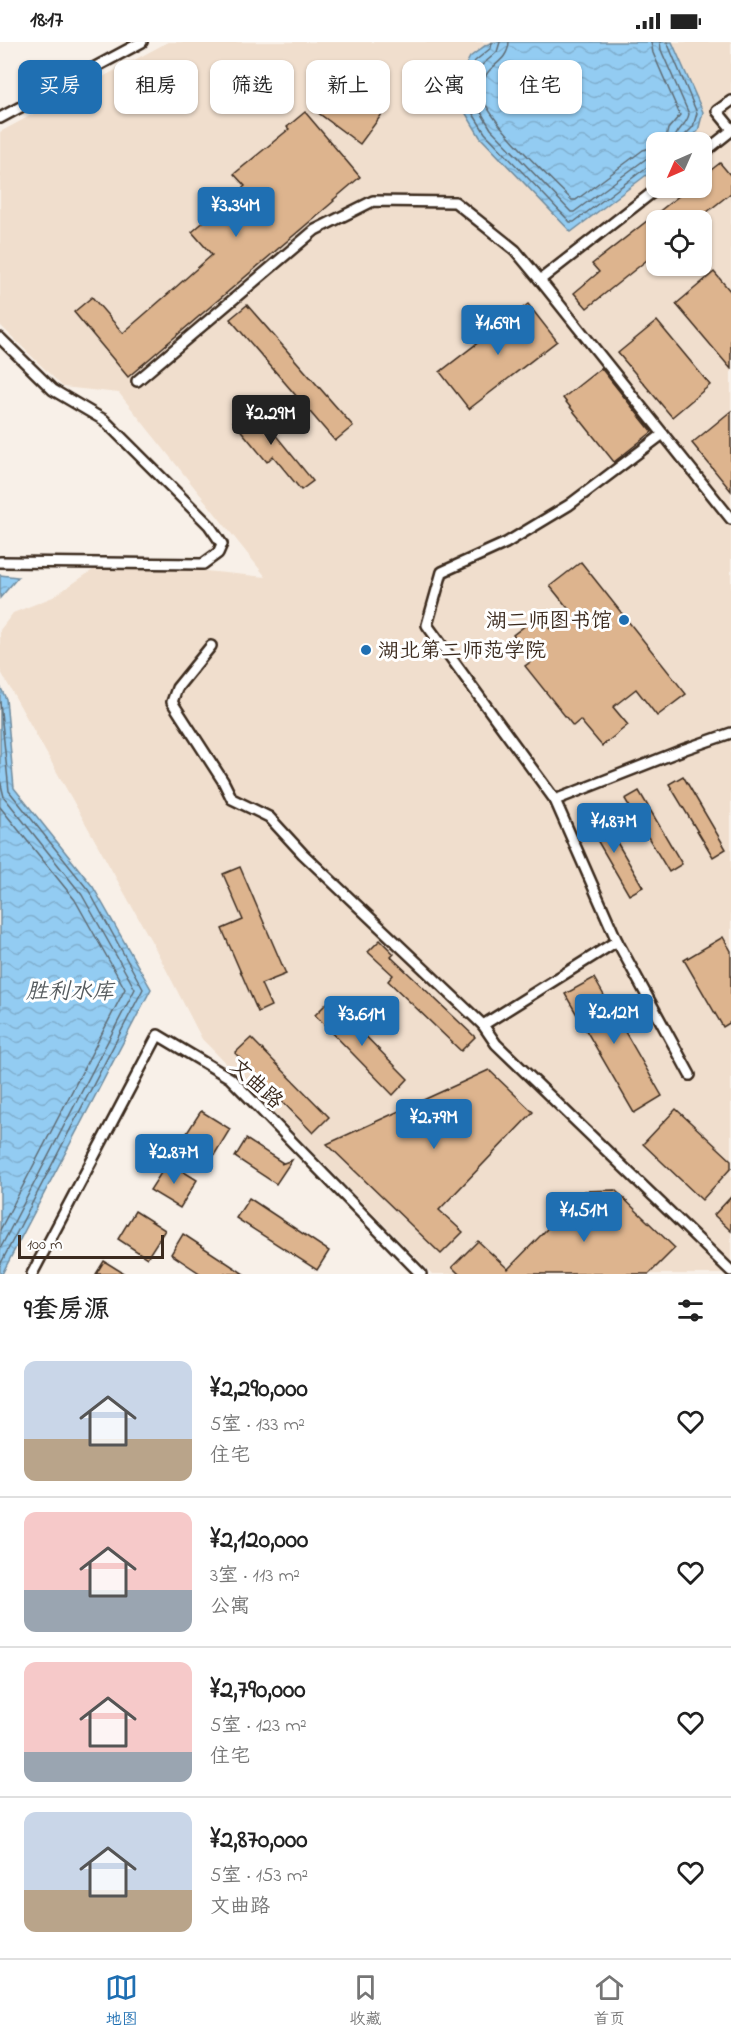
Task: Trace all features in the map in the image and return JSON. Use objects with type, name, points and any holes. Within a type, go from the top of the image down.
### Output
[{"type":"street","points":[[0,118],[142,42]]},
{"type":"street","points":[[712,145],[731,129],[717,111],[731,101]]},
{"type":"street","points":[[540,280],[646,197]]},
{"type":"street","points":[[137,381],[315,230],[373,201],[455,202],[515,250],[731,519]]},
{"type":"street","points":[[0,338],[53,390],[104,420],[208,525],[222,544],[218,553],[203,564],[0,562]]},
{"type":"street","points":[[663,434],[569,505],[506,543],[442,572],[427,625],[555,800],[617,940],[690,1075]]},
{"type":"street","points":[[211,646],[177,688],[172,702],[223,781],[232,799],[269,817],[303,854],[483,1025],[496,1044],[731,1271]]},
{"type":"street","points":[[555,800],[731,733]]},
{"type":"street","points":[[483,1025],[617,940]]},
{"type":"street","name":"文曲路","points":[[32,1274],[158,1035],[230,1078],[421,1274]]},
{"type":"shaded area","name":"湖北第二师范学院","points":[[168,42],[731,42],[731,1274],[432,1274],[202,1039],[154,946],[0,670],[0,630],[13,613],[53,597],[106,561],[266,577],[119,393],[63,387],[0,325],[0,132],[34,114],[102,114],[102,77],[114,71],[114,114],[198,114],[198,60],[134,60]]},
{"type":"water","points":[[494,42],[672,42],[703,112],[698,131],[646,132],[646,175],[571,232],[480,137],[466,114],[486,114],[486,60],[468,60],[486,45]]},
{"type":"water","points":[[0,575],[18,577],[0,598]]},
{"type":"water","name":"胜利水库","points":[[0,686],[6,699],[14,788],[93,887],[151,989],[2,1274],[0,1274]]},
{"type":"building","points":[[305,112],[360,177],[128,377],[74,312],[92,297],[123,333],[212,255],[192,232],[245,186],[234,174],[289,129],[287,127]]},
{"type":"building","points":[[320,114],[382,114],[360,144]]},
{"type":"building","points":[[720,163],[731,176],[731,193],[710,210],[661,210],[676,198],[712,198],[712,169]]},
{"type":"building","points":[[646,222],[646,261],[587,308],[574,293],[599,272],[592,264]]},
{"type":"building","points":[[714,272],[731,292],[731,369],[676,304]]},
{"type":"building","points":[[528,304],[557,341],[469,409],[440,372]]},
{"type":"building","points":[[247,305],[353,426],[335,441],[230,319]]},
{"type":"building","points":[[657,321],[710,385],[672,417],[618,353]]},
{"type":"building","points":[[601,368],[652,432],[614,462],[563,398]]},
{"type":"building","points":[[252,406],[313,481],[301,490],[273,456],[267,462],[233,421]]},
{"type":"building","points":[[731,411],[731,491],[692,443]]},
{"type":"building","points":[[581,562],[686,694],[657,716],[636,689],[613,707],[628,725],[602,746],[580,720],[573,726],[525,666],[533,660],[513,635],[539,615],[550,629],[571,612],[550,586]]},
{"type":"building","points":[[683,776],[726,849],[713,857],[669,784]]},
{"type":"building","points":[[639,791],[682,864],[669,872],[625,799]]},
{"type":"building","points":[[600,813],[643,887],[629,895],[586,821]]},
{"type":"building","points":[[240,867],[286,974],[261,984],[271,1006],[258,1012],[222,929],[243,920],[223,874]]},
{"type":"building","points":[[723,937],[731,951],[731,1022],[723,1027],[684,960]]},
{"type":"building","points":[[380,940],[394,954],[391,957],[475,1037],[461,1051],[388,981],[393,975],[368,952]]},
{"type":"building","points":[[594,978],[662,1096],[634,1113],[565,994]]},
{"type":"building","points":[[330,1000],[408,1079],[393,1095],[315,1015]]},
{"type":"building","points":[[251,1038],[329,1117],[313,1133],[235,1053]]},
{"type":"building","points":[[489,1070],[533,1112],[439,1210],[463,1232],[441,1254],[327,1144]]},
{"type":"building","points":[[676,1109],[731,1160],[731,1168],[702,1200],[643,1144]]},
{"type":"building","points":[[201,1111],[230,1129],[213,1157],[183,1139]]},
{"type":"building","points":[[246,1139],[283,1163],[281,1164],[292,1160],[276,1184],[235,1157]]},
{"type":"building","points":[[168,1162],[197,1180],[180,1208],[150,1190]]},
{"type":"building","points":[[615,1190],[675,1248],[649,1274],[459,1274],[452,1267],[478,1241],[508,1269],[584,1191]]},
{"type":"building","points":[[731,1197],[731,1231],[714,1215]]},
{"type":"building","points":[[249,1198],[329,1251],[317,1270],[236,1218]]},
{"type":"building","points":[[135,1211],[165,1230],[147,1258],[118,1239]]},
{"type":"building","points":[[183,1234],[244,1274],[201,1274],[171,1254]]},
{"type":"building","points":[[104,1261],[125,1274],[96,1274]]},
{"type":"place","name":"湖二师图书馆","points":[[624,620]]},
{"type":"place","name":"湖北第二师范学院","points":[[366,650]]}]
